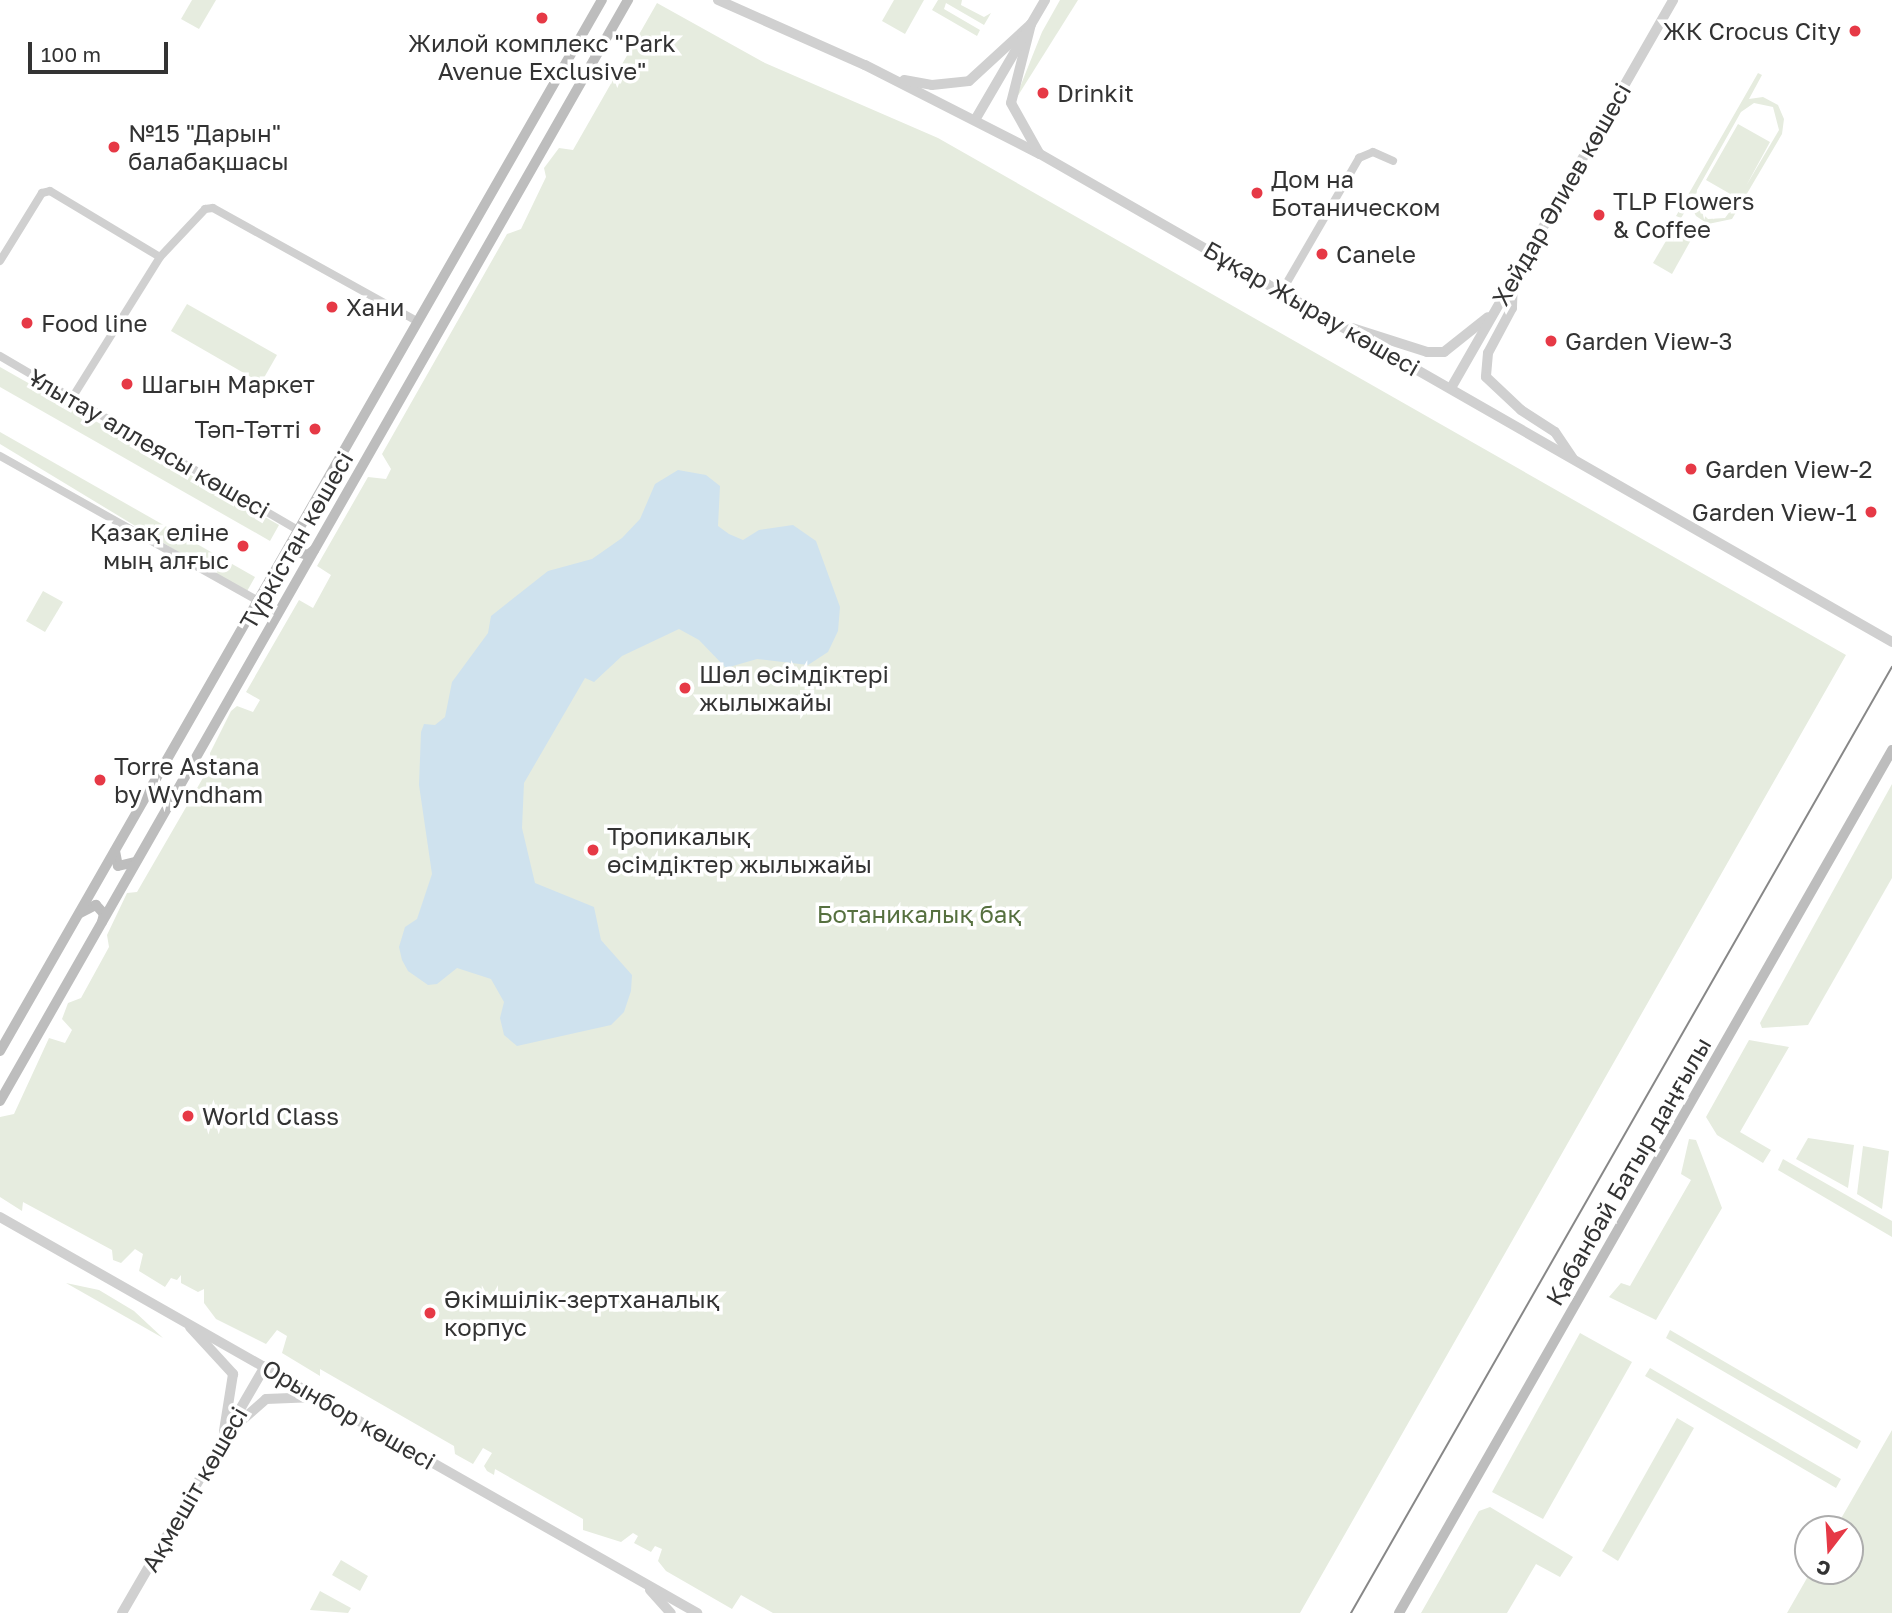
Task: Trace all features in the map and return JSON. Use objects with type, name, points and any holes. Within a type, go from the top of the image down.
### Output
[{"type":"main road","name":"Түркістан көшесі","points":[[0,1051],[602,0]]},
{"type":"main road","name":"Түркістан көшесі","points":[[0,1101],[628,0]]},
{"type":"main road","points":[[298,530],[297,552],[308,555],[314,550]]},
{"type":"main road","points":[[260,596],[268,588],[281,593],[279,611]]},
{"type":"main road","name":"Қабанбай Батыр даңғылы","points":[[1399,1613],[1892,750]]},
{"type":"main road","points":[[115,851],[118,866],[137,862]]},
{"type":"main road","points":[[78,914],[96,905],[104,914],[102,922]]},
{"type":"street","name":"Бұқар Жырау көшесі","points":[[718,0],[890,77],[1040,154],[1892,642]]},
{"type":"street","points":[[975,120],[1045,0]]},
{"type":"street","name":"Хейдар Әлиев көшесі","points":[[1451,388],[1513,275],[1673,0]]},
{"type":"street","points":[[890,77],[932,85],[969,81],[1031,24]]},
{"type":"street","points":[[1031,24],[1011,103],[1040,154]]},
{"type":"street","points":[[1282,291],[1359,158],[1373,152],[1393,161]]},
{"type":"street","points":[[0,261],[42,193],[50,191],[160,257]]},
{"type":"street","points":[[72,398],[160,257],[198,214],[213,208],[417,321]]},
{"type":"street","points":[[1513,275],[1512,308],[1488,353],[1486,377],[1555,432],[1574,460]]},
{"type":"street","points":[[1345,327],[1372,331],[1427,352],[1444,352],[1492,314]]},
{"type":"street","name":"Ұлытау аллеясы көшесі","points":[[0,356],[298,530]]},
{"type":"street","points":[[0,456],[260,596]]},
{"type":"street","name":"Орынбор көшесі","points":[[0,1217],[697,1613]]},
{"type":"street","points":[[185,1321],[233,1374],[223,1438]]},
{"type":"street","name":"Ақмешіт көшесі","points":[[122,1613],[265,1366]]},
{"type":"street","points":[[223,1438],[266,1399],[316,1397]]},
{"type":"street","points":[[643,1582],[671,1613]]},
{"type":"green space","points":[[192,0],[216,0],[199,29],[181,19]]},
{"type":"green space","points":[[894,0],[924,0],[905,34],[882,21]]},
{"type":"green space","points":[[938,0],[962,0],[961,5],[984,17],[991,13],[984,25],[946,3],[944,9],[980,30],[977,36],[932,10]]},
{"type":"green space","points":[[1060,0],[1078,0],[1014,102],[1042,32]]},
{"type":"green space","name":"Ботаникалық бақ","points":[[657,3],[765,63],[938,138],[1846,655],[1300,1613],[773,1613],[741,1595],[732,1609],[666,1571],[658,1561],[662,1549],[655,1546],[651,1552],[634,1543],[638,1536],[633,1533],[621,1542],[583,1530],[583,1519],[495,1469],[494,1475],[487,1471],[484,1466],[492,1453],[483,1448],[473,1464],[455,1454],[454,1446],[320,1369],[320,1376],[282,1353],[287,1336],[277,1330],[266,1344],[216,1319],[204,1303],[204,1289],[198,1292],[181,1283],[181,1275],[177,1280],[171,1278],[165,1287],[139,1271],[143,1254],[135,1249],[121,1263],[113,1260],[112,1250],[23,1202],[22,1211],[0,1197],[0,1117],[14,1114],[49,1038],[65,1043],[72,1030],[62,1019],[68,1003],[81,998],[109,947],[107,935],[127,893],[137,892],[211,764],[210,753],[231,711],[237,706],[253,712],[260,700],[246,692],[299,600],[313,608],[331,575],[317,566],[368,477],[386,479],[391,469],[382,454],[507,234],[521,229],[546,177],[544,168],[559,148],[573,150]]},
{"type":"green space","points":[[1758,73],[1762,75],[1749,99],[1763,97],[1778,105],[1784,119],[1782,134],[1732,219],[1708,224],[1696,216],[1690,204],[1681,218],[1676,216]],"holes":[[[1754,103],[1773,107],[1779,130],[1746,186],[1770,142],[1738,124],[1706,180],[1739,199],[1725,218],[1708,219],[1695,206],[1697,190],[1741,112]]]},
{"type":"green space","points":[[1673,229],[1691,240],[1672,274],[1653,263]]},
{"type":"green space","points":[[187,304],[277,355],[261,383],[171,331]]},
{"type":"green space","points":[[0,367],[279,525],[270,541],[0,387]]},
{"type":"green space","points":[[0,432],[255,577],[246,593],[0,444]]},
{"type":"green space","points":[[43,591],[63,602],[45,632],[26,621]]},
{"type":"green space","points":[[1892,784],[1892,878],[1808,1025],[1762,1028],[1760,1023]]},
{"type":"green space","points":[[1749,1040],[1789,1047],[1740,1132],[1771,1150],[1763,1163],[1717,1135],[1706,1117]]},
{"type":"green space","points":[[1808,1138],[1854,1145],[1848,1188],[1796,1159]]},
{"type":"green space","points":[[1689,1139],[1696,1140],[1722,1208],[1656,1320],[1609,1297],[1621,1283],[1630,1286],[1691,1180],[1681,1174]]},
{"type":"green space","points":[[1863,1146],[1889,1151],[1882,1209],[1857,1194]]},
{"type":"green space","points":[[1783,1159],[1892,1221],[1892,1237],[1778,1170]]},
{"type":"green space","points":[[66,1283],[99,1290],[134,1311],[163,1338]]},
{"type":"green space","points":[[1670,1330],[1861,1441],[1857,1449],[1666,1338]]},
{"type":"green space","points":[[1580,1333],[1632,1362],[1543,1519],[1492,1492]]},
{"type":"green space","points":[[1650,1368],[1841,1479],[1836,1488],[1645,1376]]},
{"type":"green space","points":[[1677,1418],[1694,1428],[1618,1561],[1602,1551]]},
{"type":"green space","points":[[1892,1430],[1892,1613],[1787,1613],[1803,1585],[1864,1585],[1864,1515],[1843,1515]]},
{"type":"green space","points":[[1490,1507],[1573,1557],[1560,1577],[1536,1564],[1507,1613],[1421,1613],[1479,1511]]},
{"type":"green space","points":[[341,1560],[368,1576],[360,1591],[332,1575]]},
{"type":"green space","points":[[320,1591],[351,1608],[348,1613],[310,1610]]},
{"type":"water","points":[[678,470],[706,475],[720,486],[718,526],[729,534],[743,540],[759,530],[793,525],[816,541],[840,607],[838,631],[828,652],[808,665],[757,659],[726,668],[699,640],[679,629],[622,656],[594,682],[585,678],[524,783],[522,828],[535,883],[594,907],[601,940],[632,975],[631,991],[624,1012],[611,1025],[517,1046],[504,1035],[500,1018],[504,1002],[491,979],[457,968],[437,984],[428,985],[408,971],[402,960],[399,947],[405,927],[417,919],[432,874],[419,785],[421,732],[424,724],[435,725],[445,717],[452,682],[488,633],[491,616],[548,571],[592,559],[622,538],[640,519],[655,484]]},
{"type":"tram line","points":[[1351,1613],[1892,667]]},
{"type":"place","name":"Жилой комплекс \"Park Avenue Exclusive\"","points":[[542,18]]},
{"type":"place","name":"ЖК Crocus City","points":[[1855,31]]},
{"type":"place","name":"Drinkit","points":[[1043,93]]},
{"type":"place","name":"№15 \"Дарын\" балабақшасы","points":[[114,147]]},
{"type":"place","name":"Дом на Ботаническом","points":[[1257,193]]},
{"type":"place","name":"TLP Flowers & Coffee","points":[[1599,215]]},
{"type":"place","name":"Canele","points":[[1322,254]]},
{"type":"place","name":"Хани","points":[[332,307]]},
{"type":"place","name":"Food line","points":[[27,323]]},
{"type":"place","name":"Garden View-3","points":[[1551,341]]},
{"type":"place","name":"Шагын Маркет","points":[[127,384]]},
{"type":"place","name":"Тәп-Тәтті","points":[[315,429]]},
{"type":"place","name":"Garden View-2","points":[[1691,469]]},
{"type":"place","name":"Garden View-1","points":[[1871,512]]},
{"type":"place","name":"Қазақ еліне мың алғыс","points":[[243,546]]},
{"type":"place","name":"Шөл өсімдіктері жылыжайы","points":[[685,688]]},
{"type":"place","name":"Torre Astana by Wyndham","points":[[100,780]]},
{"type":"place","name":"Тропикалық өсімдіктер жылыжайы","points":[[593,850]]},
{"type":"place","name":"World Class","points":[[188,1116]]},
{"type":"place","name":"Әкімшілік-зертханалық корпус","points":[[430,1313]]}]
